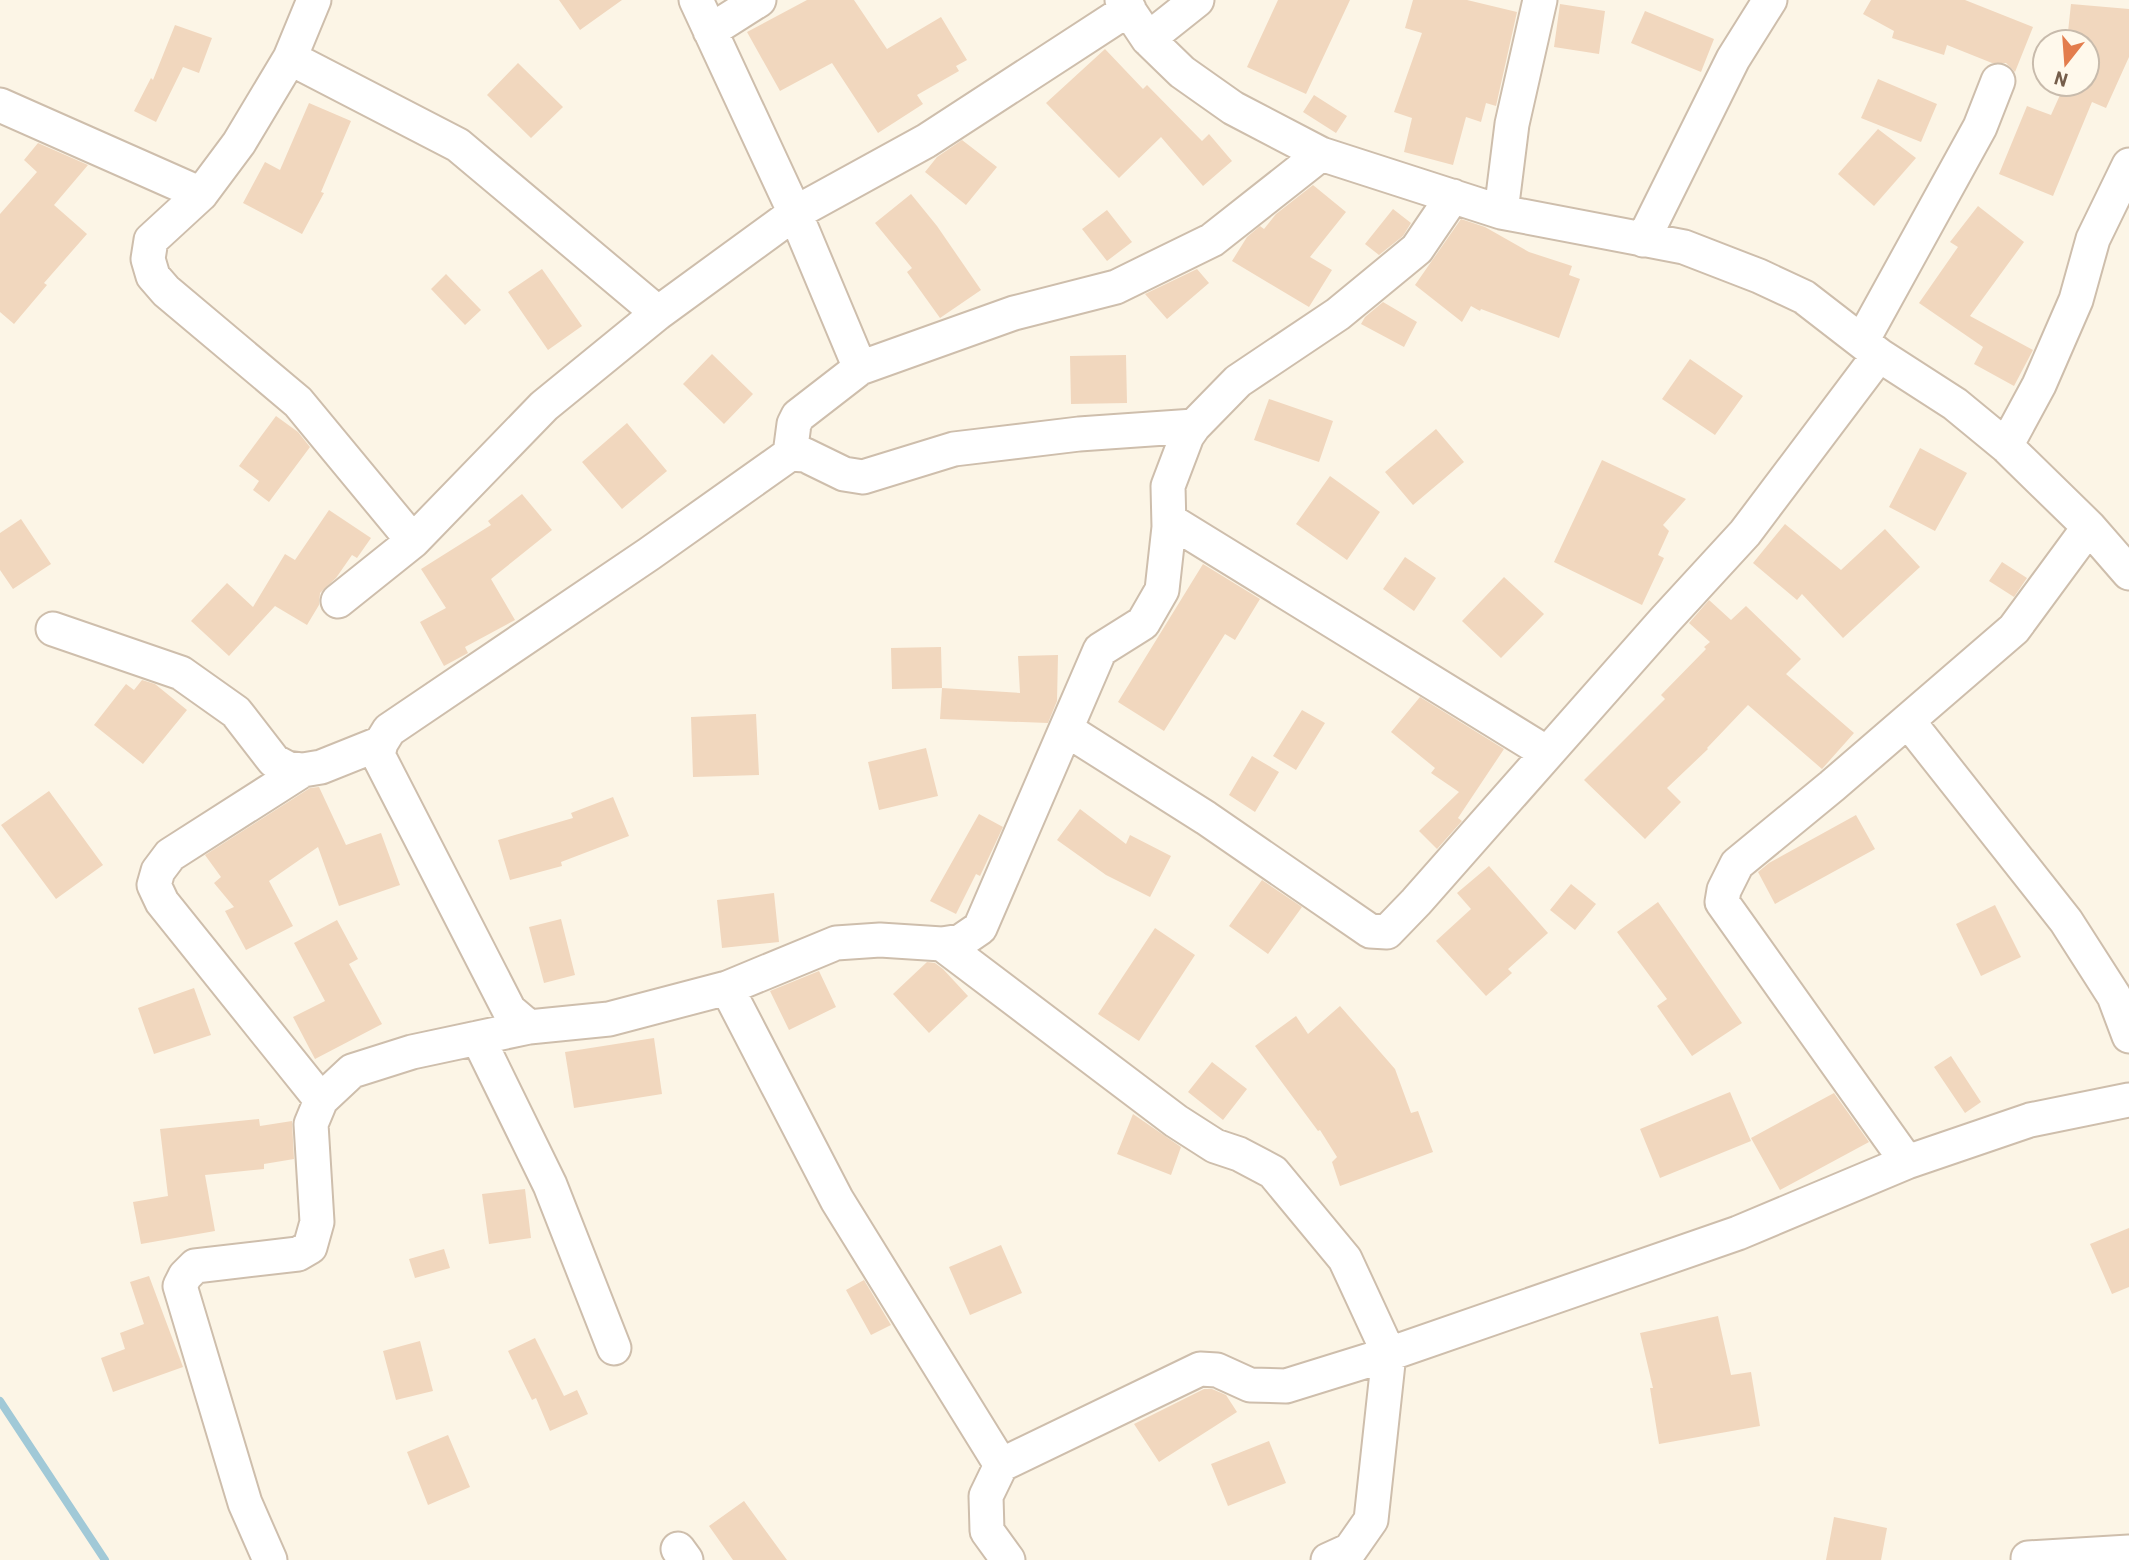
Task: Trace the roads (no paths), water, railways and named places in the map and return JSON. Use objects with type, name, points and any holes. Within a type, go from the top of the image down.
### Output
[{"type":"street","points":[[314,0],[290,58],[239,143],[201,194],[151,240],[148,259],[152,276],[166,290],[298,402],[413,541]]},
{"type":"street","points":[[696,0],[795,214],[860,368]]},
{"type":"street","points":[[710,31],[759,0]]},
{"type":"street","points":[[1148,40],[1197,0]]},
{"type":"street","points":[[1501,212],[1513,124],[1540,0]]},
{"type":"street","points":[[1643,240],[1732,60],[1770,0]]},
{"type":"street","points":[[338,601],[413,541],[544,407],[658,313],[795,214],[926,141],[1126,5],[1148,40],[1182,72],[1233,108],[1321,154],[1501,212],[1684,247],[1759,276],[1804,298],[1871,348],[1955,404],[2006,446],[2089,527],[2129,573]]},
{"type":"street","points":[[290,58],[458,145],[658,313]]},
{"type":"street","points":[[1067,730],[1206,818],[1370,931],[1387,932],[1745,533],[1871,348],[1980,127],[1998,81]]},
{"type":"street","points":[[0,105],[201,194]]},
{"type":"street","points":[[790,454],[794,424],[798,416],[860,368],[1013,313],[1116,288],[1212,240],[1321,154]]},
{"type":"street","points":[[2006,446],[2039,385],[2077,300],[2093,239],[2129,164]]},
{"type":"street","points":[[270,1560],[245,1503],[180,1286],[195,1266],[298,1254],[310,1247],[317,1222],[311,1124],[321,1100],[352,1071],[412,1052],[529,1027],[609,1019],[727,988],[836,943],[880,940],[942,944],[961,941],[980,928],[1100,650],[1143,623],[1162,590],[1169,520],[1168,486],[1187,436],[1238,381],[1338,314],[1417,249],[1453,197]]},
{"type":"street","points":[[529,1027],[509,1010],[378,755],[389,730],[649,554],[790,454],[805,455],[844,474],[863,477],[954,449],[1079,434],[1194,426]]},
{"type":"street","points":[[1169,520],[1547,753]]},
{"type":"street","points":[[1908,1162],[1722,902],[1724,890],[1737,864],[2014,629],[2089,527]]},
{"type":"street","points":[[53,629],[181,673],[236,712],[274,761],[287,768],[303,770],[321,766],[381,743]]},
{"type":"street","points":[[1908,721],[2066,921],[2114,996],[2129,1036]]},
{"type":"street","points":[[303,770],[170,855],[158,871],[154,885],[162,902],[321,1100]]},
{"type":"street","points":[[942,944],[1176,1121],[1215,1146],[1239,1154],[1273,1172],[1345,1259],[1389,1354],[1371,1520],[1350,1550],[1328,1560]]},
{"type":"street","points":[[727,988],[837,1200],[1001,1465]]},
{"type":"street","points":[[478,1038],[550,1185],[614,1348]]},
{"type":"street","points":[[1008,1560],[987,1531],[986,1496],[1001,1465],[1200,1369],[1217,1370],[1251,1385],[1286,1386],[1389,1354],[1738,1233],[1908,1162],[2030,1120],[2129,1100]]},
{"type":"street","points":[[2028,1558],[2129,1552]]},
{"type":"waterway","points":[[0,1401],[105,1560]]}]
